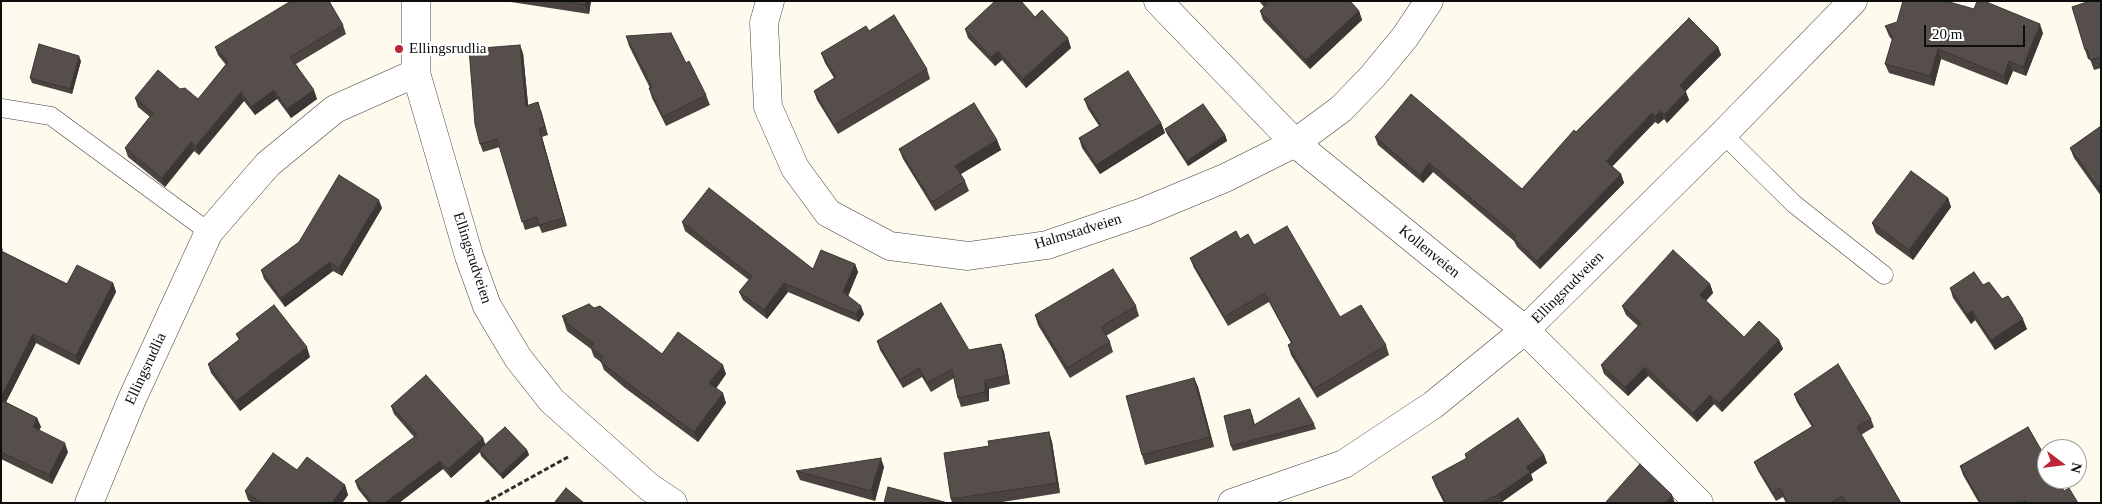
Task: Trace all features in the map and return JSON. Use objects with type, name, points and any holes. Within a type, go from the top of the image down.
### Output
[{"type":"street","name":"Ellingsrudveien","points":[[416,1],[416,73],[469,256],[487,306],[518,358],[552,401],[649,487],[673,503]]},
{"type":"street","name":"Halmstadveien","points":[[770,1],[764,23],[768,108],[795,168],[828,213],[890,246],[968,256],[1047,245],[1179,197],[1225,178],[1295,143],[1341,108],[1372,77],[1405,37],[1429,1]]},
{"type":"street","name":"Kollenveien","points":[[1158,1],[1295,143],[1525,330],[1699,503]]},
{"type":"street","name":"Ellingsrudveien","points":[[1232,503],[1344,464],[1433,405],[1525,330],[1724,134],[1853,1]]},
{"type":"street","name":"Ellingsrudlia","points":[[88,503],[132,399],[209,232],[268,164],[335,110],[416,73]]},
{"type":"lane","points":[[1,108],[51,116],[209,232]]},
{"type":"lane","points":[[1724,134],[1794,204],[1884,275]]},
{"type":"path","points":[[485,503],[570,456],[594,439]]},
{"type":"building","points":[[291,1],[329,1],[343,25],[290,57],[314,90],[287,109],[274,90],[251,107],[241,92],[196,146],[191,142],[162,178],[125,148],[153,113],[135,98],[158,70],[180,89],[185,88],[198,99],[228,62],[215,47]]},
{"type":"building","points":[[564,1],[586,1],[585,5]]},
{"type":"building","points":[[995,1],[1021,1],[1035,17],[1042,10],[1068,38],[1023,79],[998,51],[991,57],[965,29]]},
{"type":"building","points":[[1264,1],[1350,1],[1359,11],[1306,60],[1260,11],[1267,4]]},
{"type":"building","points":[[1903,1],[1946,1],[1974,9],[1977,1],[1984,1],[2040,24],[2023,67],[2009,61],[2004,76],[1938,49],[1930,76],[1885,64],[1893,37],[1885,26],[1897,22]]},
{"type":"building","points":[[2090,1],[2101,1],[2101,57],[2090,60],[2087,49],[2085,50],[2072,7]]},
{"type":"building","points":[[894,15],[927,69],[834,125],[814,91],[836,77],[821,53],[866,26],[869,31]]},
{"type":"building","points":[[1689,18],[1718,47],[1680,85],[1686,92],[1664,115],[1661,111],[1655,116],[1652,113],[1606,161],[1621,174],[1537,261],[1514,239],[1516,236],[1429,163],[1420,175],[1375,137],[1411,94],[1522,189],[1574,130],[1576,132]]},
{"type":"building","points":[[671,33],[686,63],[689,61],[706,95],[663,117],[649,88],[652,87],[626,36]]},
{"type":"building","points":[[39,44],[79,56],[70,89],[30,78]]},
{"type":"building","points":[[520,45],[526,106],[538,102],[545,127],[539,129],[564,218],[539,225],[537,217],[522,222],[497,139],[480,144],[475,124],[469,49]]},
{"type":"building","points":[[1128,71],[1161,123],[1096,165],[1079,138],[1101,125],[1084,99]]},
{"type":"building","points":[[974,103],[997,140],[955,166],[965,181],[932,202],[899,149]]},
{"type":"building","points":[[1203,104],[1225,135],[1187,161],[1165,129]]},
{"type":"building","points":[[2101,126],[2101,185],[2098,187],[2070,148]]},
{"type":"building","points":[[1911,171],[1948,198],[1909,250],[1872,223]]},
{"type":"building","points":[[339,175],[379,200],[339,268],[330,262],[281,298],[261,270],[299,242]]},
{"type":"building","points":[[709,188],[813,269],[821,250],[855,264],[843,292],[861,306],[856,314],[784,283],[764,310],[739,292],[752,276],[682,222]]},
{"type":"building","points":[[1287,226],[1340,317],[1361,305],[1386,345],[1314,389],[1288,345],[1292,343],[1265,293],[1224,317],[1190,258],[1236,231],[1240,239],[1248,234],[1254,245]]},
{"type":"building","points":[[1673,250],[1710,284],[1700,295],[1744,337],[1759,321],[1779,340],[1719,403],[1710,395],[1693,413],[1645,367],[1625,387],[1601,365],[1641,323],[1622,306]]},
{"type":"building","points":[[1,251],[67,284],[77,265],[113,283],[76,356],[33,334],[1,397]]},
{"type":"building","points":[[1113,269],[1136,306],[1101,327],[1110,342],[1067,368],[1035,315]]},
{"type":"building","points":[[1974,272],[1983,285],[1989,282],[2002,299],[2008,296],[2023,319],[1991,340],[1972,311],[1967,314],[1950,288]]},
{"type":"building","points":[[941,303],[969,350],[1001,344],[1007,375],[985,381],[985,392],[958,398],[952,369],[927,383],[919,368],[900,380],[877,341]]},
{"type":"building","points":[[589,304],[594,308],[600,306],[662,354],[678,332],[723,365],[709,383],[723,393],[694,432],[600,361],[603,357],[591,347],[594,344],[564,321],[567,320],[562,316]]},
{"type":"building","points":[[274,305],[307,347],[236,401],[208,364],[240,339],[236,334]]},
{"type":"building","points":[[1838,364],[1871,419],[1857,427],[1901,503],[1846,503],[1842,496],[1831,503],[1788,503],[1780,488],[1773,493],[1754,462],[1813,426],[1794,394]]},
{"type":"building","points":[[426,375],[483,438],[448,469],[440,461],[385,503],[372,503],[355,481],[417,435],[391,406]]},
{"type":"building","points":[[1194,378],[1210,437],[1142,455],[1126,396]]},
{"type":"building","points":[[1299,398],[1314,424],[1231,446],[1224,416],[1250,409],[1254,425]]},
{"type":"building","points":[[1,400],[37,418],[33,427],[65,443],[49,475],[1,452]]},
{"type":"building","points":[[1518,418],[1544,455],[1526,467],[1530,472],[1499,494],[1481,503],[1446,503],[1432,477],[1467,458],[1465,454]]},
{"type":"building","points":[[505,427],[527,450],[501,474],[479,450]]},
{"type":"building","points":[[2028,427],[2037,443],[2037,489],[2063,489],[2064,491],[2070,489],[2078,503],[2026,503],[2025,501],[2020,503],[1981,503],[1960,466]]},
{"type":"building","points":[[1049,432],[1057,483],[951,499],[944,453],[989,446],[988,441]]},
{"type":"building","points":[[273,453],[297,470],[307,457],[345,485],[332,503],[261,503],[245,491]]},
{"type":"building","points":[[881,458],[871,491],[796,471]]},
{"type":"building","points":[[1640,464],[1672,495],[1665,503],[1605,503]]},
{"type":"building","points":[[888,487],[948,503],[884,503]]},
{"type":"building","points":[[566,488],[584,503],[554,503]]},
{"type":"place","name":"Ellingsrudlia","points":[[399,49]]}]
